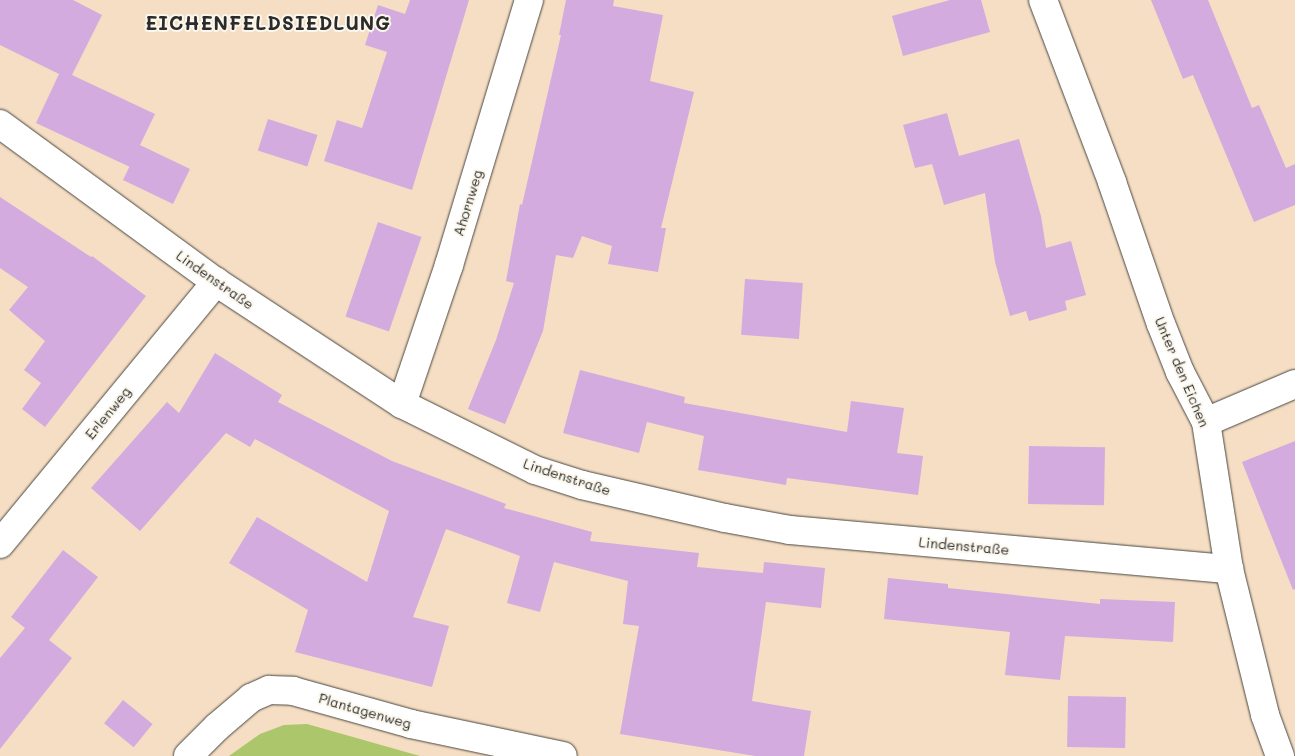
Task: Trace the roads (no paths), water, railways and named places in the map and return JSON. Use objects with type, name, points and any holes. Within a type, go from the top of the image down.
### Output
[{"type":"street","name":"Ahornweg","points":[[402,404],[449,266],[529,0]]},
{"type":"street","name":"Unter den Eichen","points":[[1043,0],[1112,182],[1161,324],[1180,372],[1206,422],[1229,569],[1265,715],[1280,756]]},
{"type":"street","name":"Lindenstraße","points":[[0,124],[216,282],[402,404],[535,470],[582,484],[725,518],[790,530],[1229,569]]},
{"type":"street","name":"Erlenweg","points":[[0,544],[216,282]]},
{"type":"street","points":[[1206,422],[1295,384]]},
{"type":"street","name":"Plantagenweg","points":[[188,756],[217,727],[251,698],[270,690],[293,691],[411,724],[563,756]]},
{"type":"district","name":"EICHENFELDSIEDLUNG","points":[[268,23]]}]
